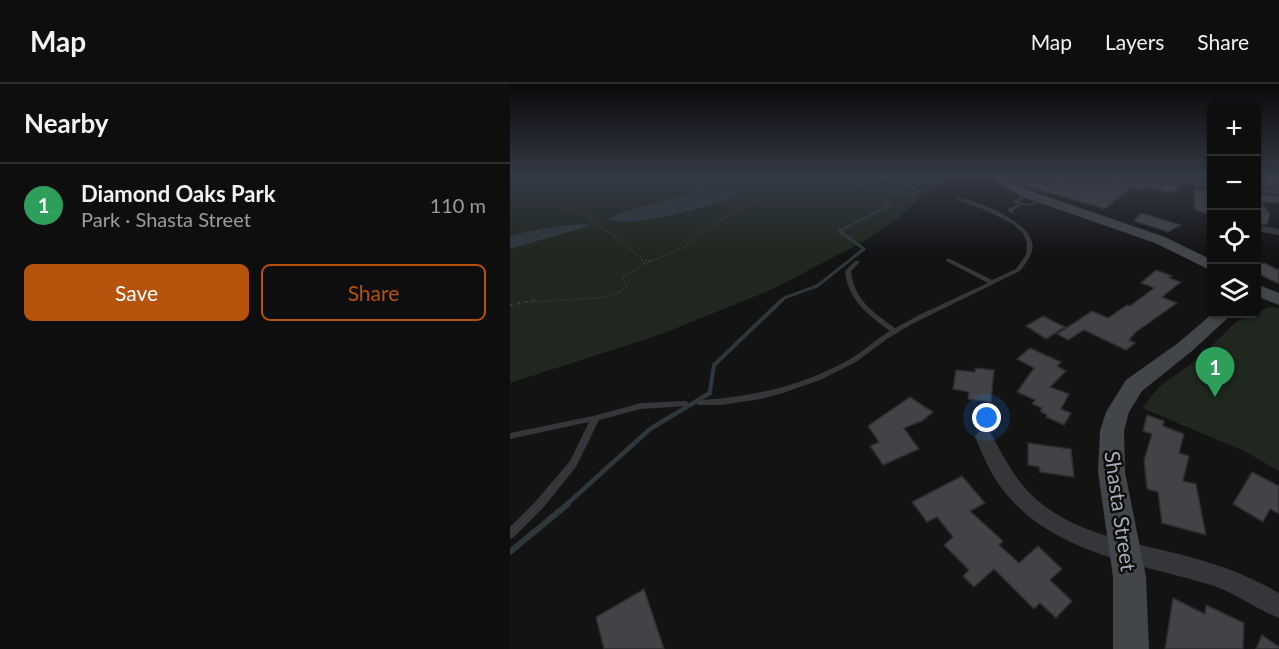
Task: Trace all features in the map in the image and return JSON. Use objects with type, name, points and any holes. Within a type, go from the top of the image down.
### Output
[{"type":"street","points":[[1022,202],[1029,201]]},
{"type":"street","points":[[1049,201],[1160,240],[1208,264]]},
{"type":"street","points":[[1261,229],[1279,232]]},
{"type":"street","name":"Shasta Street","points":[[1131,649],[1132,615],[1127,553],[1110,466],[1114,421],[1127,394],[1137,382],[1185,348],[1218,318]]},
{"type":"street","points":[[984,437],[1007,482],[1044,519],[1069,534],[1099,546],[1217,576],[1261,595],[1279,606]]},
{"type":"lane","points":[[701,403],[735,402],[818,380],[856,358],[894,331],[1018,270],[1029,259],[1032,247],[1027,234],[1010,214],[967,201]]},
{"type":"lane","points":[[1010,214],[1022,208],[1022,202]]},
{"type":"lane","points":[[948,260],[991,282]]},
{"type":"lane","points":[[857,262],[848,271],[848,278],[859,301],[894,331]]},
{"type":"lane","points":[[510,436],[641,406],[685,404]]},
{"type":"lane","points":[[510,534],[540,505],[573,464],[595,418]]},
{"type":"path","points":[[552,201],[558,207],[594,220],[643,259],[652,261]]},
{"type":"path","points":[[511,305],[549,298],[586,299],[611,295],[627,287],[621,279],[622,276],[685,247],[702,232],[754,201]]},
{"type":"path","points":[[643,259],[644,264]]},
{"type":"shaded area","points":[[510,201],[916,201],[897,219],[866,240],[773,289],[659,335],[510,383]]},
{"type":"shaded area","points":[[663,201],[721,201],[653,219],[618,221],[608,219]]},
{"type":"shaded area","points":[[586,224],[590,226],[510,249],[510,236],[566,225]]},
{"type":"shaded area","points":[[1269,307],[1279,308],[1279,471],[1244,451],[1142,408],[1159,387],[1201,356],[1237,321],[1244,318],[1261,318],[1261,310]]},
{"type":"building","points":[[1079,201],[1114,201],[1105,209]]},
{"type":"building","points":[[1194,201],[1207,201],[1207,214],[1194,209]]},
{"type":"building","points":[[1261,202],[1270,214],[1267,225],[1261,224]]},
{"type":"building","points":[[1141,213],[1181,225],[1168,232],[1134,221]]},
{"type":"building","points":[[1261,264],[1279,270],[1279,284],[1261,275]]},
{"type":"building","points":[[1156,270],[1181,282],[1162,297],[1177,303],[1136,332],[1129,340],[1135,343],[1126,350],[1084,330],[1068,340],[1057,334],[1092,311],[1108,318],[1127,305],[1130,306],[1154,288],[1141,283]]},
{"type":"building","points":[[1043,316],[1065,327],[1046,339],[1026,326]]},
{"type":"building","points":[[1030,348],[1061,362],[1057,366],[1066,371],[1050,387],[1069,394],[1061,409],[1071,413],[1064,425],[1046,417],[1047,415],[1040,411],[1042,408],[1032,404],[1035,400],[1017,392],[1034,368],[1017,359]]},
{"type":"building","points":[[975,368],[994,370],[991,402],[968,399],[969,392],[953,389],[956,370],[975,372]]},
{"type":"building","points":[[910,397],[933,412],[922,421],[904,428],[919,449],[883,465],[870,446],[879,442],[868,426]]},
{"type":"building","points":[[1147,415],[1164,421],[1163,426],[1184,434],[1179,453],[1189,456],[1183,481],[1196,484],[1206,535],[1162,523],[1158,492],[1147,489],[1144,460],[1152,434],[1143,431]]},
{"type":"building","points":[[1028,443],[1071,449],[1074,477],[1040,472],[1039,467],[1028,465]]},
{"type":"building","points":[[1252,472],[1279,486],[1279,514],[1270,509],[1263,522],[1233,504]]},
{"type":"building","points":[[962,476],[985,503],[970,511],[1003,541],[999,545],[1019,563],[1038,546],[1062,569],[1050,580],[1072,601],[1056,618],[1040,603],[1034,609],[994,569],[974,587],[963,576],[969,570],[944,545],[953,537],[937,517],[927,522],[912,502]]},
{"type":"building","points":[[644,589],[664,649],[604,649],[596,617]]},
{"type":"building","points":[[1173,598],[1205,614],[1206,605],[1244,623],[1243,649],[1165,649]]},
{"type":"building","points":[[1262,635],[1279,647],[1279,649],[1256,649]]},
{"type":"waterway","points":[[839,231],[891,205],[884,201]]},
{"type":"waterway","points":[[782,300],[817,286],[864,249],[839,231]]},
{"type":"waterway","points":[[710,391],[714,365],[782,300]]},
{"type":"waterway","points":[[566,505],[650,429],[710,391]]},
{"type":"waterway","points":[[510,552],[568,504]]},
{"type":"place","name":"Diamond Oaks Park","points":[[1215,397]]}]
